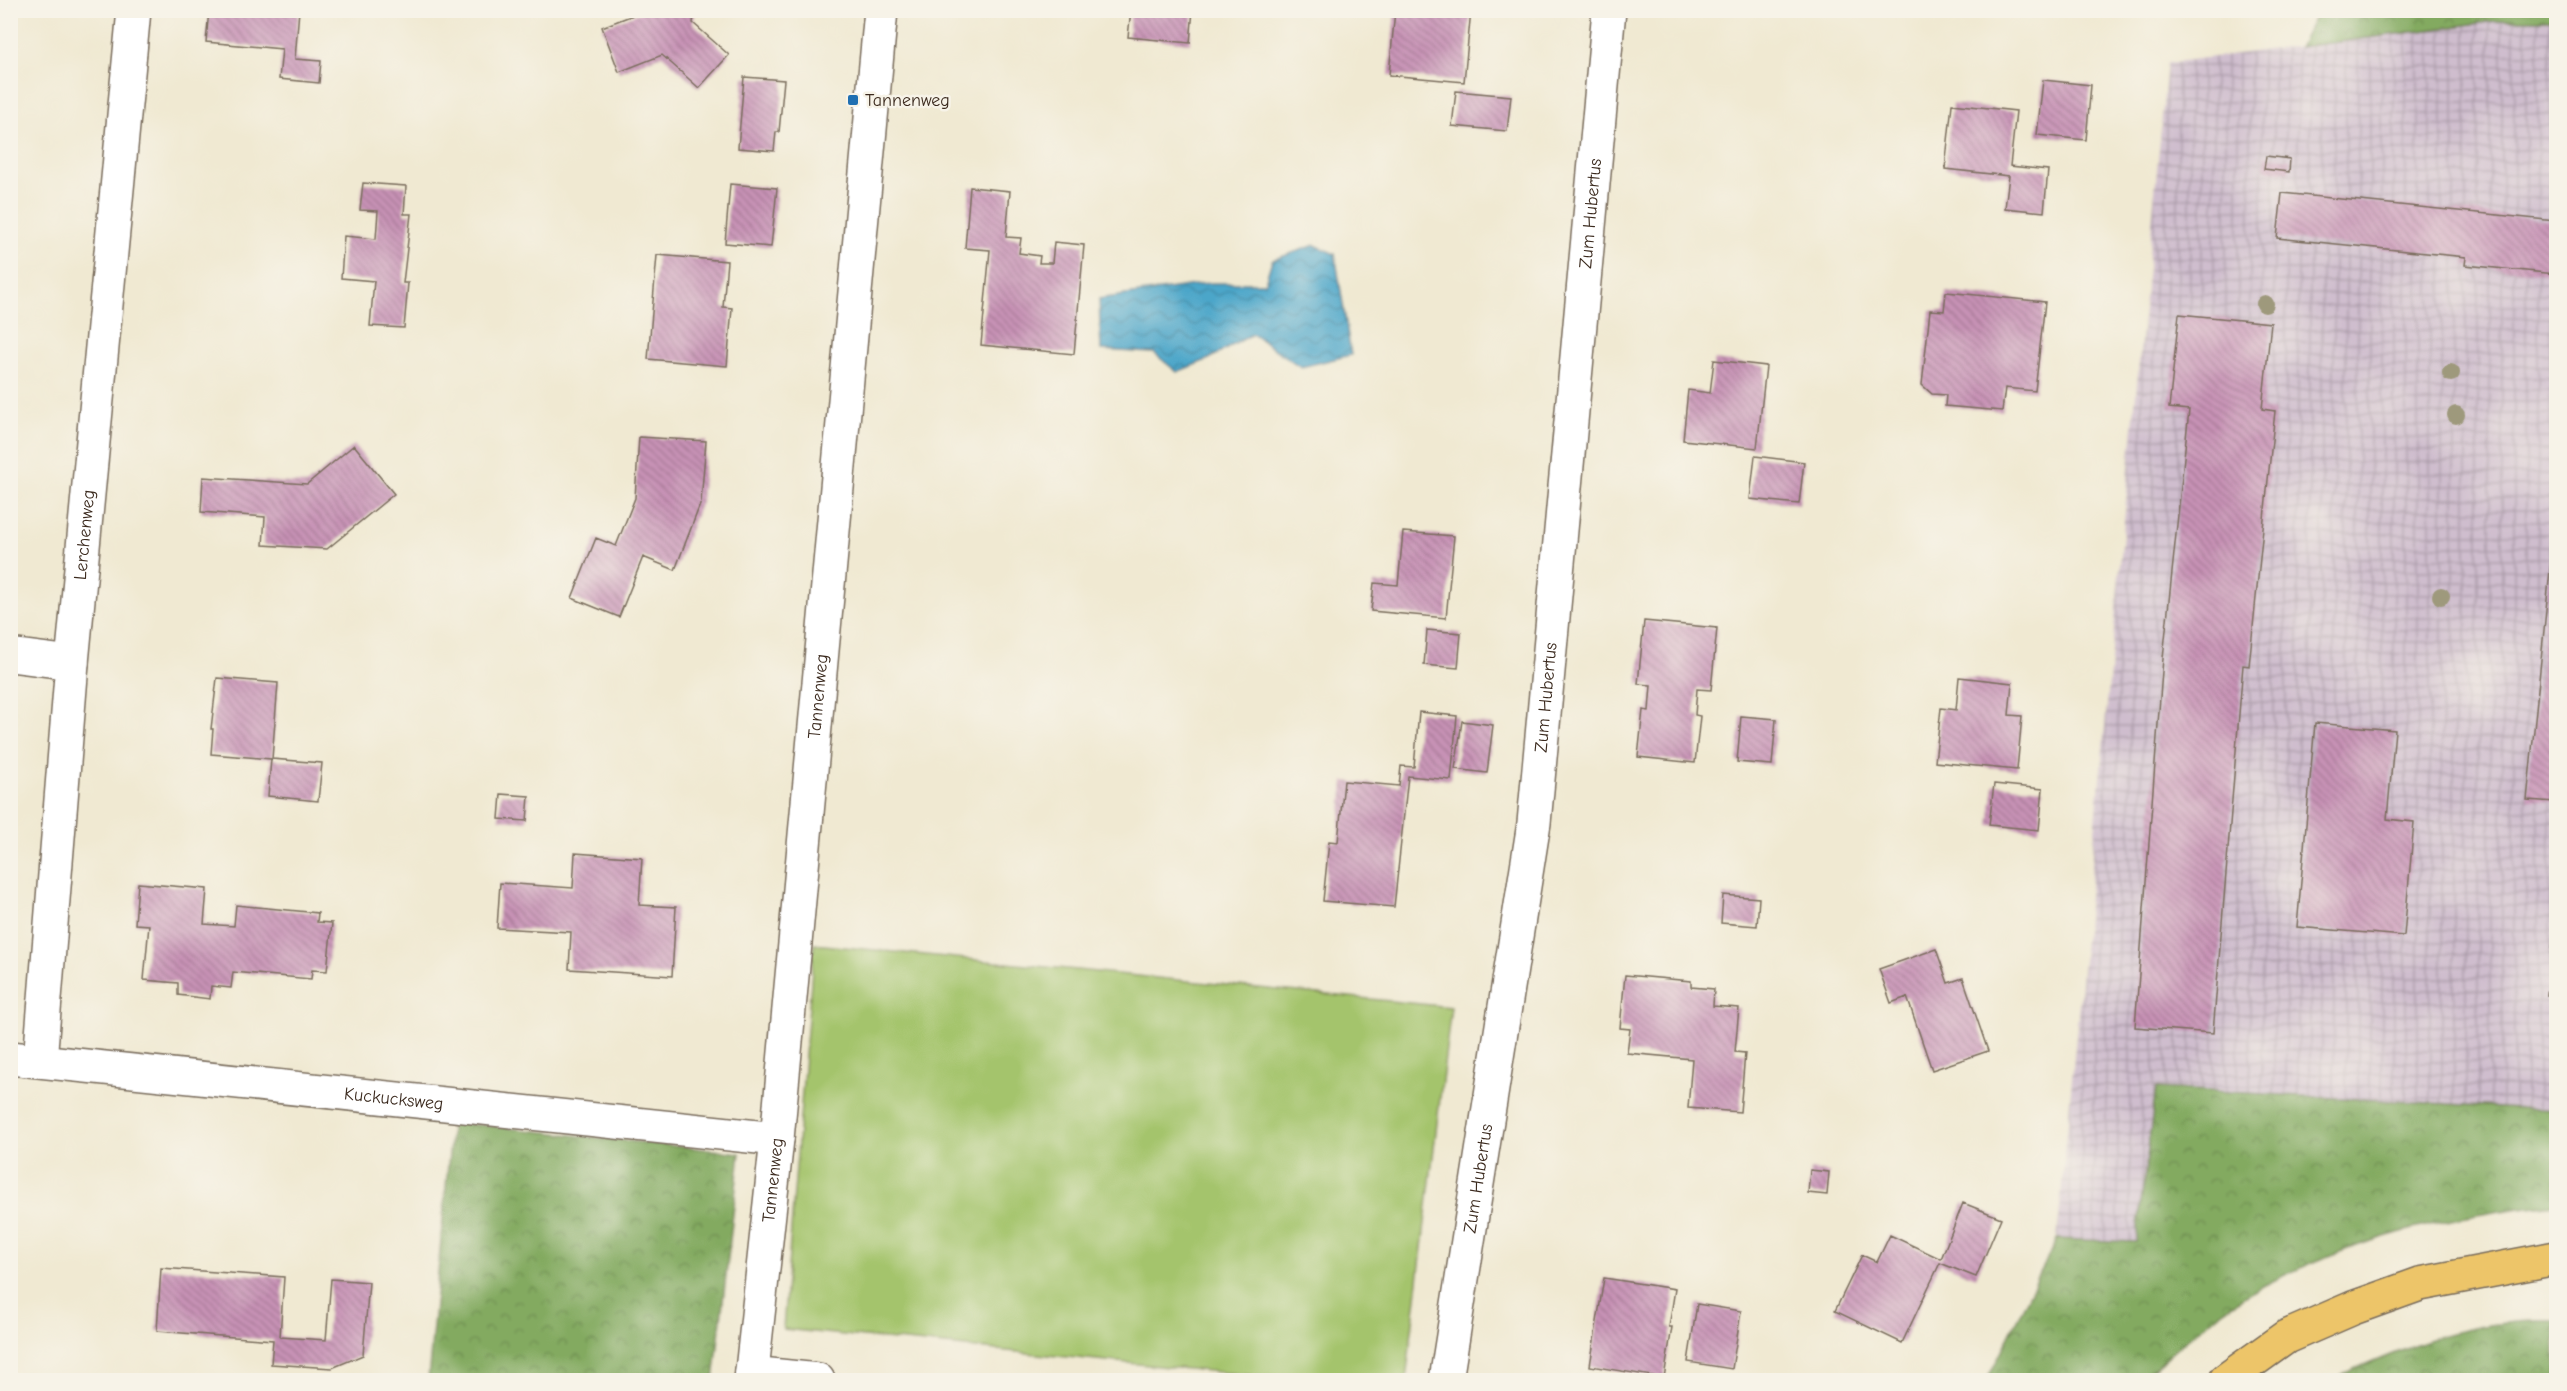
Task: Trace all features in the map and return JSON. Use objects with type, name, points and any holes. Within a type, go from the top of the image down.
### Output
[{"type":"highway","points":[[2226,1380],[2286,1337],[2353,1308],[2420,1284],[2554,1260]]},
{"type":"street","name":"Lerchenweg","points":[[25,1060],[72,663],[134,10]]},
{"type":"street","name":"Tannenweg","points":[[752,1377],[777,1139],[881,10]]},
{"type":"street","name":"Zum Hubertus","points":[[1446,1380],[1534,823],[1608,10]]},
{"type":"street","points":[[10,655],[72,663]]},
{"type":"street","name":"Kuckucksweg","points":[[25,1060],[777,1139]]},
{"type":"street","points":[[752,1377],[818,1380]]},
{"type":"shaded area","points":[[2503,20],[2556,20],[2556,1110],[2156,1088],[2136,1242],[2057,1239],[2167,63]]},
{"type":"green space","points":[[2319,10],[2556,10],[2556,20],[2503,20],[2299,47]]},
{"type":"green space","points":[[814,944],[1451,1007],[1406,1380],[1300,1380],[783,1329]]},
{"type":"green space","points":[[2156,1088],[2556,1110],[2556,1204],[2481,1214],[2406,1231],[2297,1269],[2246,1295],[2230,1306],[2199,1329],[2141,1380],[1987,1380],[2057,1239],[2136,1242]]},
{"type":"green space","points":[[452,1122],[740,1153],[714,1380],[428,1380]]},
{"type":"green space","points":[[2556,1321],[2556,1380],[2331,1380],[2440,1336],[2496,1324]]},
{"type":"water","points":[[1315,245],[1335,254],[1351,355],[1301,367],[1252,334],[1209,359],[1177,372],[1154,353],[1101,350],[1099,299],[1209,283],[1265,283],[1272,260]]},
{"type":"building","points":[[209,10],[299,10],[295,59],[321,61],[319,83],[279,79],[282,49],[206,42]]},
{"type":"building","points":[[646,10],[695,10],[693,23],[729,55],[699,88],[662,55],[619,72],[602,27]]},
{"type":"building","points":[[1131,10],[1193,10],[1190,43],[1128,37]]},
{"type":"building","points":[[1395,10],[1471,10],[1464,82],[1389,75]]},
{"type":"building","points":[[744,77],[784,80],[779,132],[776,132],[774,151],[738,148]]},
{"type":"building","points":[[2043,80],[2091,85],[2086,140],[2037,135]]},
{"type":"building","points":[[1456,91],[1511,96],[1507,131],[1452,126]]},
{"type":"building","points":[[1952,104],[2016,111],[2010,166],[2048,170],[2044,212],[2005,208],[2009,176],[1945,169]]},
{"type":"building","points":[[2266,156],[2290,159],[2289,172],[2264,169]]},
{"type":"building","points":[[363,183],[406,186],[404,214],[411,214],[403,283],[408,283],[404,328],[370,326],[374,281],[341,278],[344,236],[376,239],[378,211],[360,210]]},
{"type":"building","points":[[730,184],[777,188],[771,247],[725,243]]},
{"type":"building","points":[[970,187],[1010,191],[1006,237],[1021,238],[1019,253],[1040,256],[1039,263],[1052,263],[1054,242],[1084,245],[1074,354],[981,345],[990,250],[965,248]]},
{"type":"building","points":[[2282,193],[2556,221],[2556,274],[2465,265],[2466,257],[2277,238]]},
{"type":"building","points":[[657,255],[727,261],[723,307],[732,308],[727,366],[648,359]]},
{"type":"building","points":[[1946,292],[2045,302],[2035,391],[2005,388],[2002,411],[1945,406],[1946,395],[1932,394],[1922,385],[1930,310],[1944,311]]},
{"type":"building","points":[[2179,314],[2271,323],[2262,409],[2275,411],[2249,666],[2243,665],[2213,1033],[2135,1027],[2163,658],[2189,410],[2169,408]]},
{"type":"building","points":[[1714,360],[1766,366],[1757,448],[1683,440],[1688,390],[1710,393]]},
{"type":"building","points":[[639,437],[706,441],[701,502],[675,570],[643,557],[619,617],[572,598],[596,538],[616,546],[635,498]]},
{"type":"building","points":[[354,445],[394,494],[327,549],[263,545],[265,517],[201,512],[203,477],[307,484]]},
{"type":"building","points":[[1755,456],[1804,462],[1799,504],[1750,499]]},
{"type":"building","points":[[1403,532],[1454,536],[1446,618],[1371,611],[1374,583],[1398,585]]},
{"type":"building","points":[[2552,550],[2556,551],[2556,802],[2527,800]]},
{"type":"building","points":[[1644,621],[1717,628],[1711,690],[1697,689],[1695,715],[1700,716],[1695,763],[1638,757],[1643,710],[1649,711],[1651,685],[1638,684]]},
{"type":"building","points":[[1427,630],[1461,633],[1458,668],[1424,665]]},
{"type":"building","points":[[1959,677],[2012,683],[2009,715],[2022,716],[2017,770],[1935,762],[1941,708],[1956,710]]},
{"type":"building","points":[[217,678],[278,683],[272,759],[322,763],[318,801],[268,796],[271,759],[211,754],[213,729],[211,729]]},
{"type":"building","points":[[1419,712],[1457,716],[1451,780],[1408,776],[1394,907],[1323,901],[1329,841],[1338,842],[1344,781],[1399,786],[1401,766],[1414,767]]},
{"type":"building","points":[[1741,716],[1776,719],[1772,765],[1737,762]]},
{"type":"building","points":[[1462,721],[1493,725],[1487,773],[1455,769]]},
{"type":"building","points":[[2315,723],[2395,730],[2387,819],[2414,822],[2404,936],[2297,927]]},
{"type":"building","points":[[1994,784],[2043,789],[2039,830],[1989,825]]},
{"type":"building","points":[[501,794],[529,796],[527,821],[499,819]]},
{"type":"building","points":[[575,853],[642,858],[639,905],[676,907],[672,976],[569,969],[571,932],[497,928],[500,883],[573,888]]},
{"type":"building","points":[[138,883],[207,889],[204,924],[234,926],[236,905],[318,913],[317,922],[332,923],[327,971],[312,970],[311,979],[233,972],[231,988],[211,986],[210,999],[178,995],[178,983],[144,980],[149,925],[135,924]]},
{"type":"building","points":[[1723,895],[1759,898],[1757,926],[1721,923]]},
{"type":"building","points":[[2556,922],[2556,996],[2547,995]]},
{"type":"building","points":[[1936,949],[1948,983],[1963,978],[1988,1051],[1932,1070],[1907,997],[1891,1003],[1879,969]]},
{"type":"building","points":[[1625,975],[1691,981],[1691,987],[1714,989],[1713,1006],[1739,1008],[1735,1052],[1745,1053],[1740,1112],[1688,1108],[1692,1059],[1627,1053],[1630,1029],[1620,1028]]},
{"type":"building","points":[[1810,1170],[1829,1172],[1827,1195],[1808,1193]]},
{"type":"building","points":[[1963,1203],[2001,1218],[1976,1277],[1940,1263],[1902,1343],[1835,1311],[1862,1255],[1877,1262],[1890,1235],[1941,1259]]},
{"type":"building","points":[[161,1268],[284,1277],[280,1337],[326,1340],[331,1279],[369,1282],[363,1355],[332,1368],[271,1364],[273,1340],[157,1331]]},
{"type":"building","points":[[1604,1278],[1675,1289],[1664,1378],[1590,1366]]},
{"type":"building","points":[[1697,1304],[1741,1311],[1732,1369],[1688,1362]]},
{"type":"place","name":"Tannenweg","points":[[853,100]]}]
